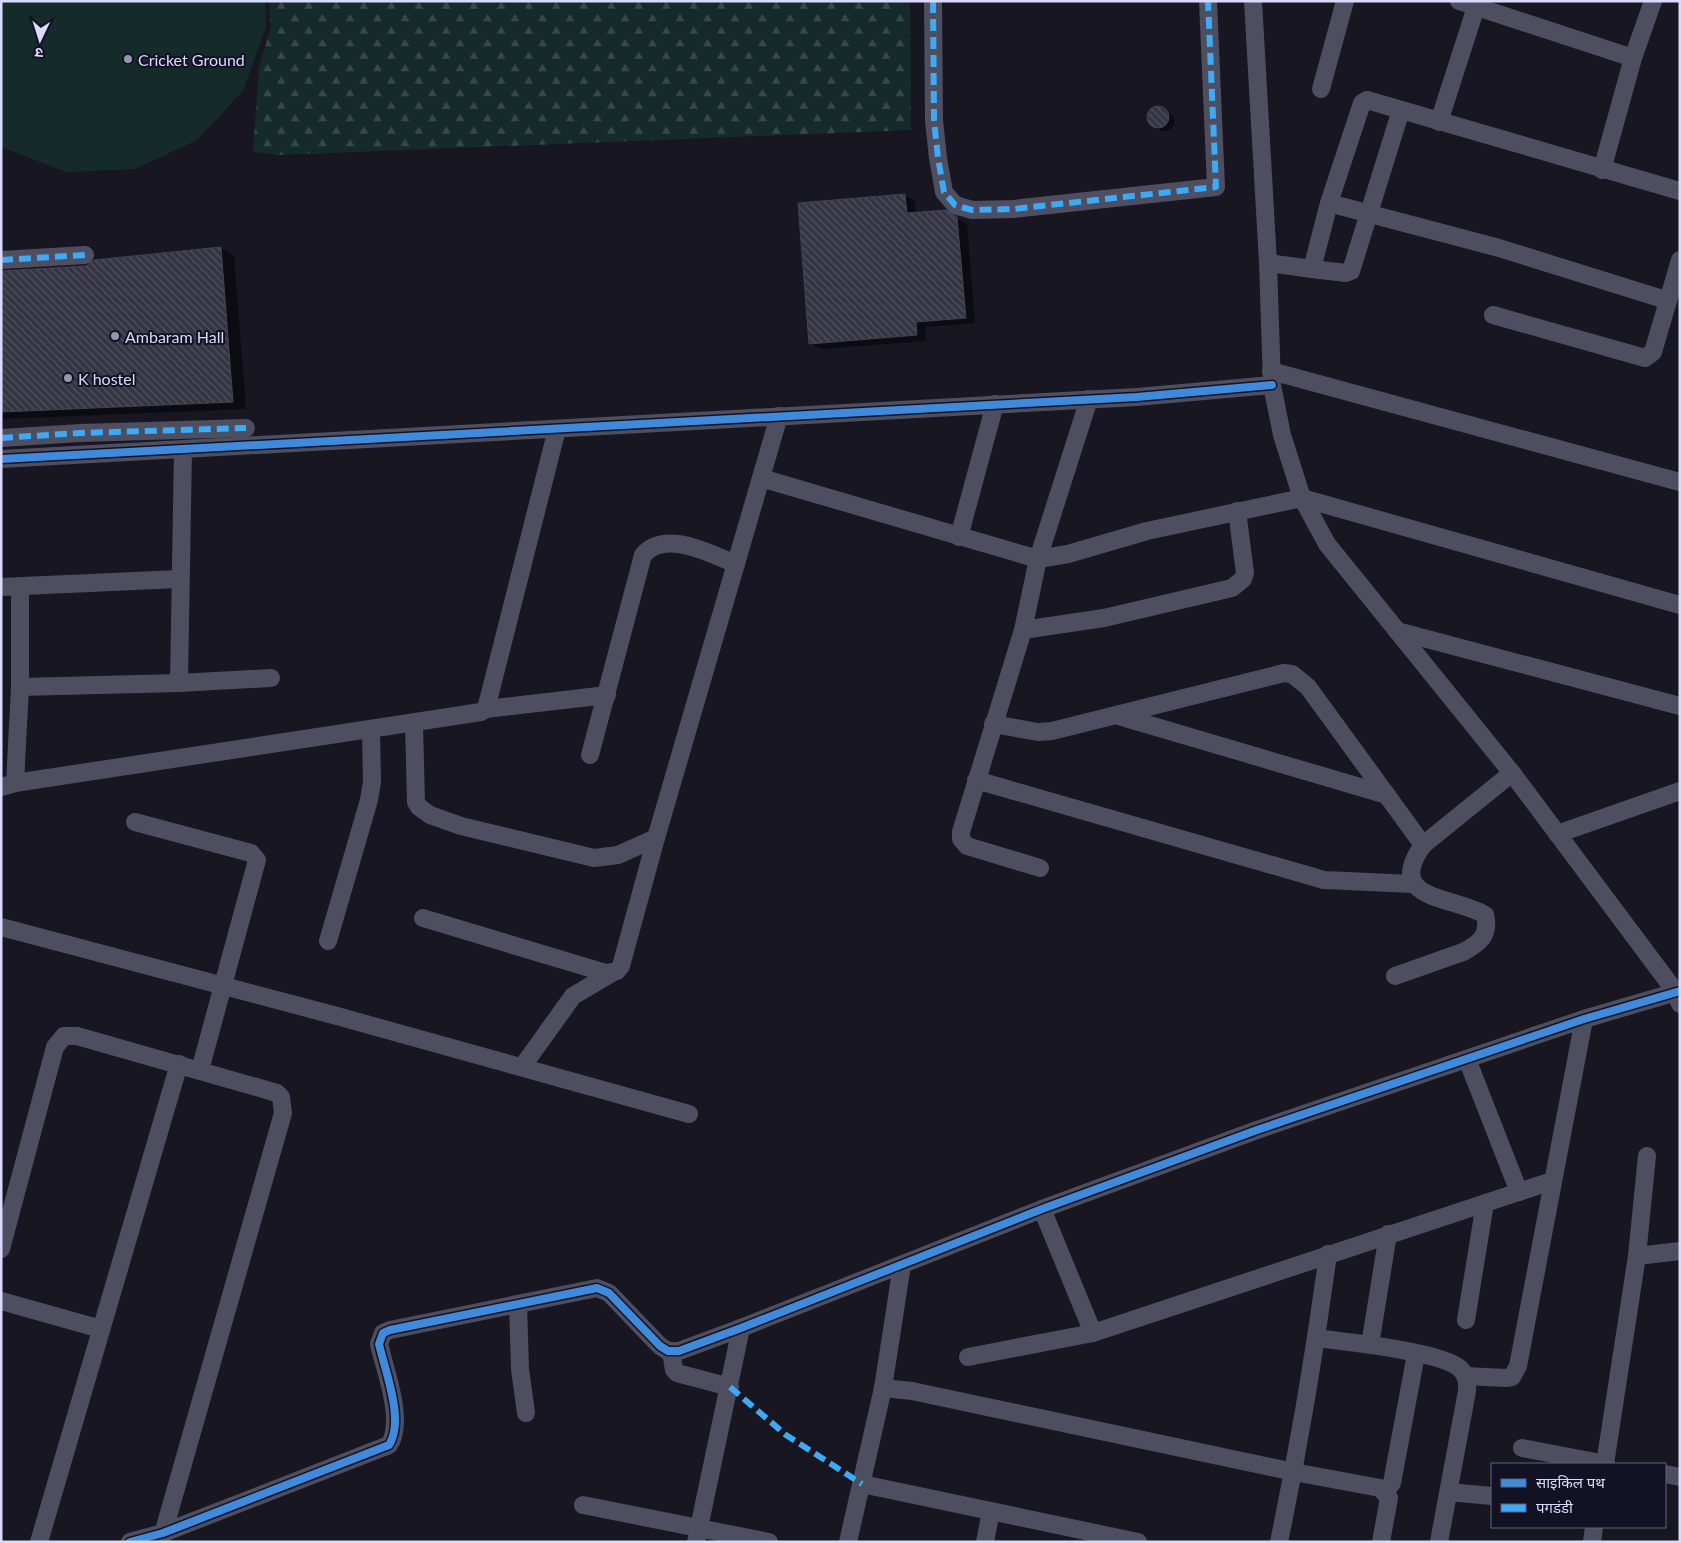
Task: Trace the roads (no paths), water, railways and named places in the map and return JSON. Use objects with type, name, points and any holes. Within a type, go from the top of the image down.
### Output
[{"type":"street","points":[[933,1],[934,120],[939,166],[944,192],[950,201],[961,208],[972,210],[1013,209],[1216,187],[1208,1]]},
{"type":"street","points":[[130,1542],[162,1537],[389,1445],[394,1438],[396,1418],[379,1344],[383,1333],[390,1330],[597,1288],[609,1293],[660,1346],[671,1351],[679,1351],[1042,1209],[1257,1130],[1584,1019],[1678,995],[1512,773],[1327,544],[1302,498],[1282,435],[1271,378],[1268,263],[1253,1]]},
{"type":"street","points":[[1321,89],[1345,1]]},
{"type":"street","points":[[1459,1],[1633,58]]},
{"type":"street","points":[[1602,170],[1633,58],[1653,1]]},
{"type":"street","points":[[1439,122],[1476,7]]},
{"type":"street","points":[[1312,269],[1329,203],[1362,103],[1370,101],[1602,170],[1680,191]]},
{"type":"street","points":[[1268,263],[1349,272],[1401,110]]},
{"type":"street","points":[[1329,203],[1499,248],[1666,300]]},
{"type":"street","points":[[1,260],[85,255]]},
{"type":"street","points":[[1494,315],[1645,358],[1652,352],[1666,300],[1680,260]]},
{"type":"street","points":[[1,459],[1089,399],[1271,378],[1680,482]]},
{"type":"street","points":[[1040,868],[964,843],[961,832],[1023,630],[1038,559],[1089,399]]},
{"type":"street","points":[[959,537],[995,404]]},
{"type":"street","points":[[522,1067],[573,996],[617,972],[624,960],[656,838],[779,416]]},
{"type":"street","points":[[1,438],[80,433],[246,428]]},
{"type":"street","points":[[486,709],[557,428]]},
{"type":"street","points":[[179,684],[179,579],[183,449]]},
{"type":"street","points":[[761,478],[1038,559],[1068,554],[1147,531],[1302,498],[1680,606]]},
{"type":"street","points":[[1023,630],[1104,618],[1232,588],[1243,580],[1245,573],[1237,511]]},
{"type":"street","points":[[590,755],[643,555],[649,548],[670,544],[686,546],[736,564]]},
{"type":"street","points":[[1,587],[179,579]]},
{"type":"street","points":[[20,587],[20,687],[8,785],[472,715],[486,709],[607,695]]},
{"type":"street","points":[[1397,632],[1680,706]]},
{"type":"street","points":[[993,724],[1044,732],[1118,716],[1284,673],[1292,674],[1308,687],[1423,845]]},
{"type":"street","points":[[20,687],[179,684],[271,678]]},
{"type":"street","points":[[1118,716],[1387,795]]},
{"type":"street","points":[[414,724],[416,802],[419,807],[430,815],[462,826],[594,858],[618,855],[656,838]]},
{"type":"street","points":[[328,941],[369,800],[372,782],[371,729]]},
{"type":"street","points":[[1412,884],[1412,864],[1423,845],[1512,773]]},
{"type":"street","points":[[976,780],[1324,880],[1412,884],[1430,896],[1467,906],[1485,915],[1488,928],[1482,939],[1472,947],[1395,976]]},
{"type":"street","points":[[1557,834],[1680,791]]},
{"type":"street","points":[[135,822],[251,853],[255,857],[257,864],[200,1070]]},
{"type":"street","points":[[423,918],[612,974]]},
{"type":"street","points":[[1,927],[224,985],[689,1114]]},
{"type":"street","points":[[1465,1376],[1506,1378],[1516,1372],[1584,1019]]},
{"type":"street","points":[[1,1249],[55,1047],[64,1036],[77,1036],[200,1070],[277,1093],[282,1100],[283,1113],[162,1537]]},
{"type":"street","points":[[1467,1059],[1519,1192]]},
{"type":"street","points":[[39,1542],[179,1064]]},
{"type":"street","points":[[1605,1463],[1637,1256],[1647,1156]]},
{"type":"street","points":[[968,1357],[1093,1333],[1552,1181]]},
{"type":"street","points":[[1466,1320],[1485,1203]]},
{"type":"street","points":[[1042,1209],[1093,1333]]},
{"type":"street","points":[[1370,1345],[1388,1234]]},
{"type":"street","points":[[1637,1256],[1680,1251]]},
{"type":"street","points":[[1279,1542],[1294,1472],[1328,1254]]},
{"type":"street","points":[[848,1542],[883,1388],[902,1265]]},
{"type":"street","points":[[1,1301],[102,1329]]},
{"type":"street","points":[[518,1304],[520,1368],[526,1413]]},
{"type":"street","points":[[697,1534],[730,1387],[741,1328]]},
{"type":"street","points":[[1316,1338],[1370,1345],[1445,1360],[1458,1366],[1465,1376],[1467,1391],[1439,1542]]},
{"type":"street","points":[[671,1351],[674,1370],[678,1373],[730,1387]]},
{"type":"street","points":[[1386,1492],[1392,1483],[1416,1354]]},
{"type":"street","points":[[883,1388],[912,1391],[1294,1472],[1380,1488],[1386,1492],[1389,1498],[1382,1542]]},
{"type":"street","points":[[1522,1448],[1600,1463]]},
{"type":"street","points":[[1666,1474],[1680,1477]]},
{"type":"street","points":[[862,1484],[1117,1540],[1138,1542]]},
{"type":"street","points":[[1449,1492],[1491,1496]]},
{"type":"street","points":[[583,1505],[697,1534],[770,1542]]},
{"type":"street","points":[[985,1542],[991,1511]]},
{"type":"street","points":[[1592,1542],[1594,1528]]},
{"type":"place","name":"Cricket Ground","points":[[128,59]]},
{"type":"place","name":"Ambaram Hall","points":[[115,336]]},
{"type":"place","name":"K hostel","points":[[68,378]]}]
